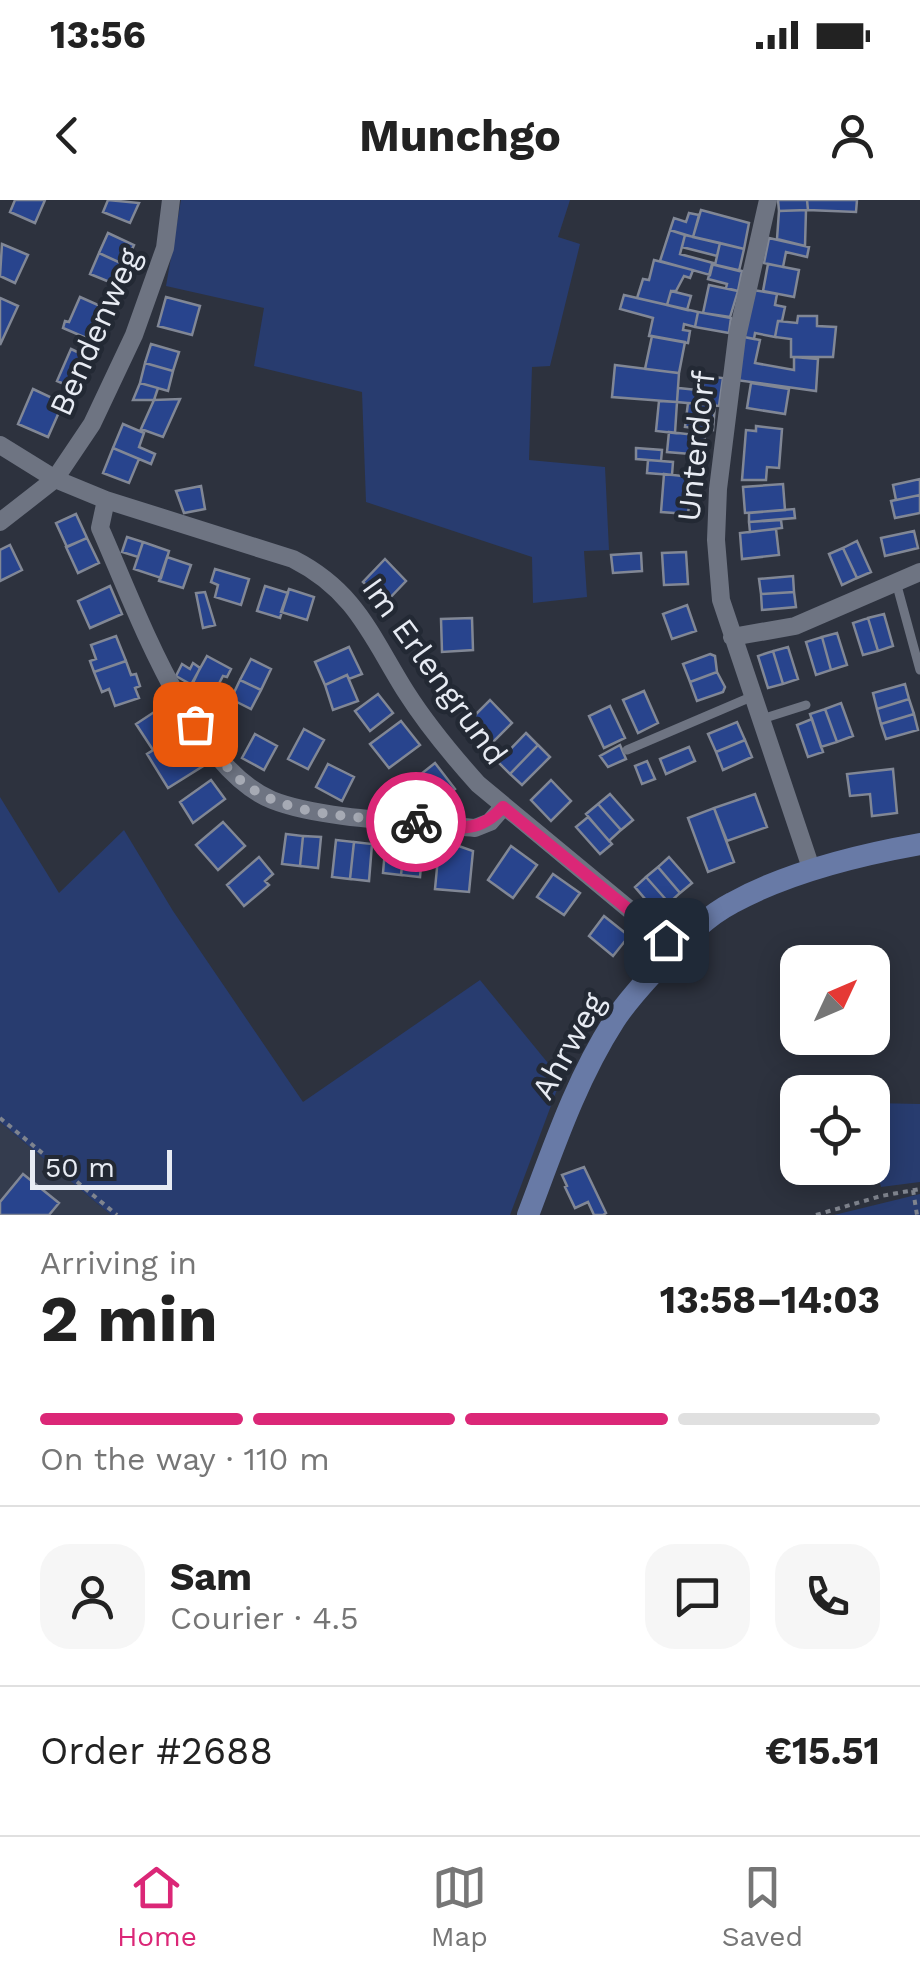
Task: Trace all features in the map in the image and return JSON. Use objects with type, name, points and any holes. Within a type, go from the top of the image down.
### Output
[{"type":"street","name":"Bendenweg","points":[[0,522],[54,479],[92,424],[134,335],[165,248],[171,200]]},
{"type":"street","name":"Unterdorf","points":[[768,200],[737,337],[718,489],[716,540],[720,600],[812,870]]},
{"type":"street","name":"Im Erlengrund","points":[[0,444],[54,479],[106,500],[293,558],[316,570],[351,602],[407,694],[453,756],[503,807],[676,948]]},
{"type":"street","points":[[106,500],[100,528],[178,700],[240,780],[273,800],[320,812],[475,828],[490,822],[503,807]]},
{"type":"street","points":[[732,637],[796,626],[920,572]]},
{"type":"street","name":"Ahrweg","points":[[528,1215],[565,1117],[604,1038],[635,993],[705,920],[733,902],[812,870],[855,856],[920,844]]},
{"type":"lane","points":[[896,582],[920,670]]},
{"type":"lane","points":[[627,750],[751,697]]},
{"type":"lane","points":[[760,720],[806,705]]},
{"type":"path","points":[[0,1118],[117,1215]]},
{"type":"path","points":[[816,1215],[920,1189]]},
{"type":"path","points":[[913,1190],[917,1215]]},
{"type":"shaded area","points":[[181,200],[570,200],[558,237],[580,244],[550,366],[532,367],[529,460],[605,467],[609,550],[584,551],[587,597],[533,603],[532,557],[366,502],[362,392],[254,366],[264,308],[166,286]]},
{"type":"shaded area","points":[[0,797],[59,893],[124,830],[173,911],[303,1102],[480,980],[561,1079],[510,1215],[111,1215],[0,1122]]},
{"type":"shaded area","points":[[890,1103],[920,1104],[920,1182],[881,1187],[890,1185]]},
{"type":"shaded area","points":[[0,1122],[111,1215],[0,1215]]},
{"type":"shaded area","points":[[920,1194],[920,1215],[834,1215]]},
{"type":"building","points":[[15,200],[45,200],[35,223],[10,212]]},
{"type":"building","points":[[108,200],[139,203],[130,223],[103,212]]},
{"type":"building","points":[[778,200],[807,200],[808,210],[779,211]]},
{"type":"building","points":[[807,200],[857,200],[856,212],[808,210]]},
{"type":"building","points":[[701,210],[749,223],[744,249],[693,237]]},
{"type":"building","points":[[806,210],[805,246],[777,239],[779,211]]},
{"type":"building","points":[[689,213],[699,215],[693,237],[670,230],[674,218],[686,222]]},
{"type":"building","points":[[670,230],[685,235],[680,254],[713,263],[710,275],[660,261]]},
{"type":"building","points":[[108,233],[134,245],[125,265],[99,253]]},
{"type":"building","points":[[685,235],[720,243],[717,256],[682,247]]},
{"type":"building","points":[[769,238],[809,247],[807,257],[786,252],[783,267],[764,263]]},
{"type":"building","points":[[720,243],[744,249],[739,271],[715,265]]},
{"type":"building","points":[[2,244],[28,255],[15,283],[0,276]]},
{"type":"building","points":[[99,253],[125,265],[117,285],[90,274]]},
{"type":"building","points":[[654,260],[693,270],[690,278],[684,276],[676,291],[671,291],[667,305],[637,298],[643,279],[649,280]]},
{"type":"building","points":[[712,264],[742,271],[738,291],[708,279]]},
{"type":"building","points":[[768,264],[799,270],[794,297],[763,291]]},
{"type":"building","points":[[709,285],[738,291],[730,317],[703,313]]},
{"type":"building","points":[[753,290],[777,294],[775,305],[785,307],[775,337],[755,333],[754,339],[744,337]]},
{"type":"building","points":[[671,291],[691,296],[687,310],[667,305]]},
{"type":"building","points":[[624,295],[698,312],[695,327],[684,324],[683,330],[690,331],[688,343],[649,336],[653,318],[620,309]]},
{"type":"building","points":[[80,297],[107,309],[98,343],[63,328]]},
{"type":"building","points":[[166,297],[200,306],[192,335],[158,326]]},
{"type":"building","points":[[0,298],[18,306],[0,345]]},
{"type":"building","points":[[698,312],[731,318],[729,333],[695,327]]},
{"type":"building","points":[[798,316],[817,316],[817,326],[836,327],[833,357],[791,357],[791,339],[775,337],[778,321],[797,323]]},
{"type":"building","points":[[652,336],[685,342],[679,373],[645,369]]},
{"type":"building","points":[[744,337],[760,340],[755,363],[794,370],[794,357],[818,359],[816,391],[736,380]]},
{"type":"building","points":[[151,344],[179,352],[173,371],[145,363]]},
{"type":"building","points":[[71,349],[92,359],[78,390],[57,381]]},
{"type":"building","points":[[145,363],[173,371],[168,391],[140,383]]},
{"type":"building","points":[[615,365],[679,373],[677,402],[612,397]]},
{"type":"building","points":[[703,376],[723,378],[719,406],[677,402],[678,388],[697,390],[698,385],[703,385]]},
{"type":"building","points":[[140,383],[158,388],[154,400],[133,400]]},
{"type":"building","points":[[751,383],[789,389],[785,414],[747,408]]},
{"type":"building","points":[[33,389],[63,403],[48,437],[18,424]]},
{"type":"building","points":[[180,399],[163,437],[141,429],[154,400]]},
{"type":"building","points":[[659,401],[677,402],[675,433],[656,431]]},
{"type":"building","points":[[688,403],[715,405],[713,430],[685,427]]},
{"type":"building","points":[[123,424],[144,433],[139,447],[155,454],[151,464],[113,448]]},
{"type":"building","points":[[756,426],[782,429],[779,468],[767,467],[766,480],[742,480],[746,430],[756,431]]},
{"type":"building","points":[[669,432],[705,436],[703,455],[667,452]]},
{"type":"building","points":[[113,448],[139,459],[129,483],[103,473]]},
{"type":"building","points":[[636,448],[662,450],[661,461],[636,459]]},
{"type":"building","points":[[648,460],[673,462],[672,475],[647,473]]},
{"type":"building","points":[[664,474],[692,477],[688,514],[661,512]]},
{"type":"building","points":[[920,479],[920,495],[896,500],[893,485]]},
{"type":"building","points":[[783,484],[785,510],[745,513],[743,487]]},
{"type":"building","points":[[201,486],[205,509],[184,513],[176,491]]},
{"type":"building","points":[[920,495],[920,513],[895,518],[891,501]]},
{"type":"building","points":[[794,509],[795,518],[749,522],[749,513]]},
{"type":"building","points":[[76,514],[87,538],[67,547],[56,523]]},
{"type":"building","points":[[781,520],[782,528],[750,532],[749,522]]},
{"type":"building","points":[[776,529],[779,555],[742,559],[740,533]]},
{"type":"building","points":[[914,531],[918,548],[885,556],[881,538]]},
{"type":"building","points":[[127,537],[143,542],[138,557],[122,552]]},
{"type":"building","points":[[87,538],[99,563],[78,573],[66,547]]},
{"type":"building","points":[[857,541],[871,572],[857,578],[843,548]]},
{"type":"building","points":[[143,542],[169,551],[161,578],[134,569]]},
{"type":"building","points":[[10,545],[22,570],[0,581],[0,550]]},
{"type":"building","points":[[843,548],[857,578],[842,585],[829,554]]},
{"type":"building","points":[[686,552],[688,584],[664,585],[662,553]]},
{"type":"building","points":[[641,553],[642,571],[613,573],[611,555]]},
{"type":"building","points":[[167,557],[191,565],[183,588],[159,581]]},
{"type":"building","points":[[385,559],[406,581],[385,603],[363,582]]},
{"type":"building","points":[[215,569],[249,579],[241,605],[215,597],[218,585],[211,582]]},
{"type":"building","points":[[793,576],[794,592],[761,594],[759,579]]},
{"type":"building","points":[[110,586],[122,614],[90,628],[78,601]]},
{"type":"building","points":[[265,586],[288,593],[280,618],[257,611]]},
{"type":"building","points":[[289,589],[314,597],[307,620],[281,612]]},
{"type":"building","points":[[205,592],[215,625],[203,628],[196,593]]},
{"type":"building","points":[[794,592],[796,607],[762,610],[761,594]]},
{"type":"building","points":[[687,605],[696,631],[672,639],[663,614]]},
{"type":"building","points":[[884,614],[893,646],[878,651],[868,618]]},
{"type":"building","points":[[472,618],[473,650],[442,652],[441,619]]},
{"type":"building","points":[[868,618],[878,651],[863,655],[853,623]]},
{"type":"building","points":[[837,633],[847,665],[831,670],[822,637]]},
{"type":"building","points":[[116,636],[126,661],[94,672],[90,661],[96,659],[91,645]]},
{"type":"building","points":[[822,637],[831,670],[816,675],[806,642]]},
{"type":"building","points":[[349,647],[362,674],[349,679],[347,675],[325,685],[315,662]]},
{"type":"building","points":[[788,647],[798,679],[783,684],[773,651]]},
{"type":"building","points":[[773,651],[783,684],[768,688],[758,656]]},
{"type":"building","points":[[710,654],[715,656],[717,672],[690,682],[683,664]]},
{"type":"building","points":[[207,656],[231,669],[214,693],[192,683]]},
{"type":"building","points":[[251,659],[271,669],[261,690],[240,680]]},
{"type":"building","points":[[126,661],[131,675],[136,674],[139,698],[115,706],[109,689],[102,692],[94,672]]},
{"type":"building","points":[[193,663],[200,668],[192,685],[176,676],[182,664],[190,669]]},
{"type":"building","points":[[717,672],[725,687],[723,692],[697,701],[690,682]]},
{"type":"building","points":[[347,675],[358,701],[333,710],[325,685]]},
{"type":"building","points":[[240,680],[261,690],[251,709],[231,699]]},
{"type":"building","points":[[905,684],[909,699],[877,709],[873,693]]},
{"type":"building","points":[[644,691],[658,723],[638,733],[623,700]]},
{"type":"building","points":[[378,694],[393,713],[370,731],[355,711]]},
{"type":"building","points":[[909,699],[914,714],[881,724],[877,709]]},
{"type":"building","points":[[490,700],[512,723],[484,751],[462,728]]},
{"type":"building","points":[[168,703],[185,730],[153,750],[136,724]]},
{"type":"building","points":[[841,703],[853,736],[837,742],[825,709]]},
{"type":"building","points":[[610,706],[625,738],[604,748],[589,716]]},
{"type":"building","points":[[825,709],[837,742],[821,747],[810,714]]},
{"type":"building","points":[[914,714],[918,730],[886,739],[881,724]]},
{"type":"building","points":[[812,719],[823,752],[808,757],[797,725]]},
{"type":"building","points":[[401,721],[420,745],[389,768],[370,744]]},
{"type":"building","points":[[737,722],[745,740],[716,752],[708,734]]},
{"type":"building","points":[[187,729],[208,763],[168,788],[147,754]]},
{"type":"building","points":[[304,729],[324,740],[308,769],[288,759]]},
{"type":"building","points":[[526,733],[538,745],[510,774],[498,762]]},
{"type":"building","points":[[255,734],[277,746],[264,770],[242,758]]},
{"type":"building","points":[[745,740],[752,757],[723,770],[716,752]]},
{"type":"building","points":[[538,745],[550,757],[522,785],[510,774]]},
{"type":"building","points":[[620,745],[626,759],[608,767],[600,756]]},
{"type":"building","points":[[689,747],[695,761],[666,774],[660,759]]},
{"type":"building","points":[[647,761],[655,779],[642,784],[635,766]]},
{"type":"building","points":[[435,763],[455,789],[430,808],[411,782]]},
{"type":"building","points":[[328,764],[354,777],[342,801],[316,787]]},
{"type":"building","points":[[893,769],[897,813],[872,816],[870,794],[850,796],[847,774]]},
{"type":"building","points":[[211,780],[225,799],[193,823],[180,802]]},
{"type":"building","points":[[551,780],[571,801],[551,821],[531,800]]},
{"type":"building","points":[[610,794],[633,820],[621,830],[598,804]]},
{"type":"building","points":[[755,794],[767,827],[727,841],[714,808]]},
{"type":"building","points":[[598,804],[621,830],[609,841],[586,814]]},
{"type":"building","points":[[714,808],[734,862],[708,872],[688,818]]},
{"type":"building","points":[[588,817],[612,844],[600,854],[576,827]]},
{"type":"building","points":[[223,822],[245,846],[218,870],[196,845]]},
{"type":"building","points":[[286,834],[303,836],[300,866],[282,864]]},
{"type":"building","points":[[303,836],[321,837],[318,868],[300,866]]},
{"type":"building","points":[[386,839],[405,841],[401,875],[383,873]]},
{"type":"building","points":[[336,840],[354,842],[350,879],[332,877]]},
{"type":"building","points":[[405,841],[423,843],[420,877],[401,875]]},
{"type":"building","points":[[354,842],[372,844],[369,881],[350,879]]},
{"type":"building","points":[[453,844],[473,851],[469,892],[435,889],[439,847],[450,848]]},
{"type":"building","points":[[511,846],[537,865],[513,898],[488,880]]},
{"type":"building","points":[[259,857],[273,874],[265,881],[269,885],[244,906],[227,885]]},
{"type":"building","points":[[669,857],[692,883],[680,893],[658,867]]},
{"type":"building","points":[[658,867],[680,893],[669,903],[646,877]]},
{"type":"building","points":[[553,874],[580,893],[564,915],[537,897]]},
{"type":"building","points":[[646,877],[669,903],[657,913],[635,887]]},
{"type":"building","points":[[604,916],[629,936],[613,956],[589,936]]},
{"type":"building","points":[[584,1167],[606,1213],[603,1215],[594,1215],[588,1202],[575,1208],[565,1187],[562,1175]]},
{"type":"building","points":[[23,1174],[59,1203],[49,1215],[0,1215],[0,1202]]},
{"type":"way so far","points":[[195,724],[240,780],[273,800],[320,812],[416,822]]},
{"type":"route","points":[[416,822],[475,828],[490,822],[503,807],[666,940]]}]
